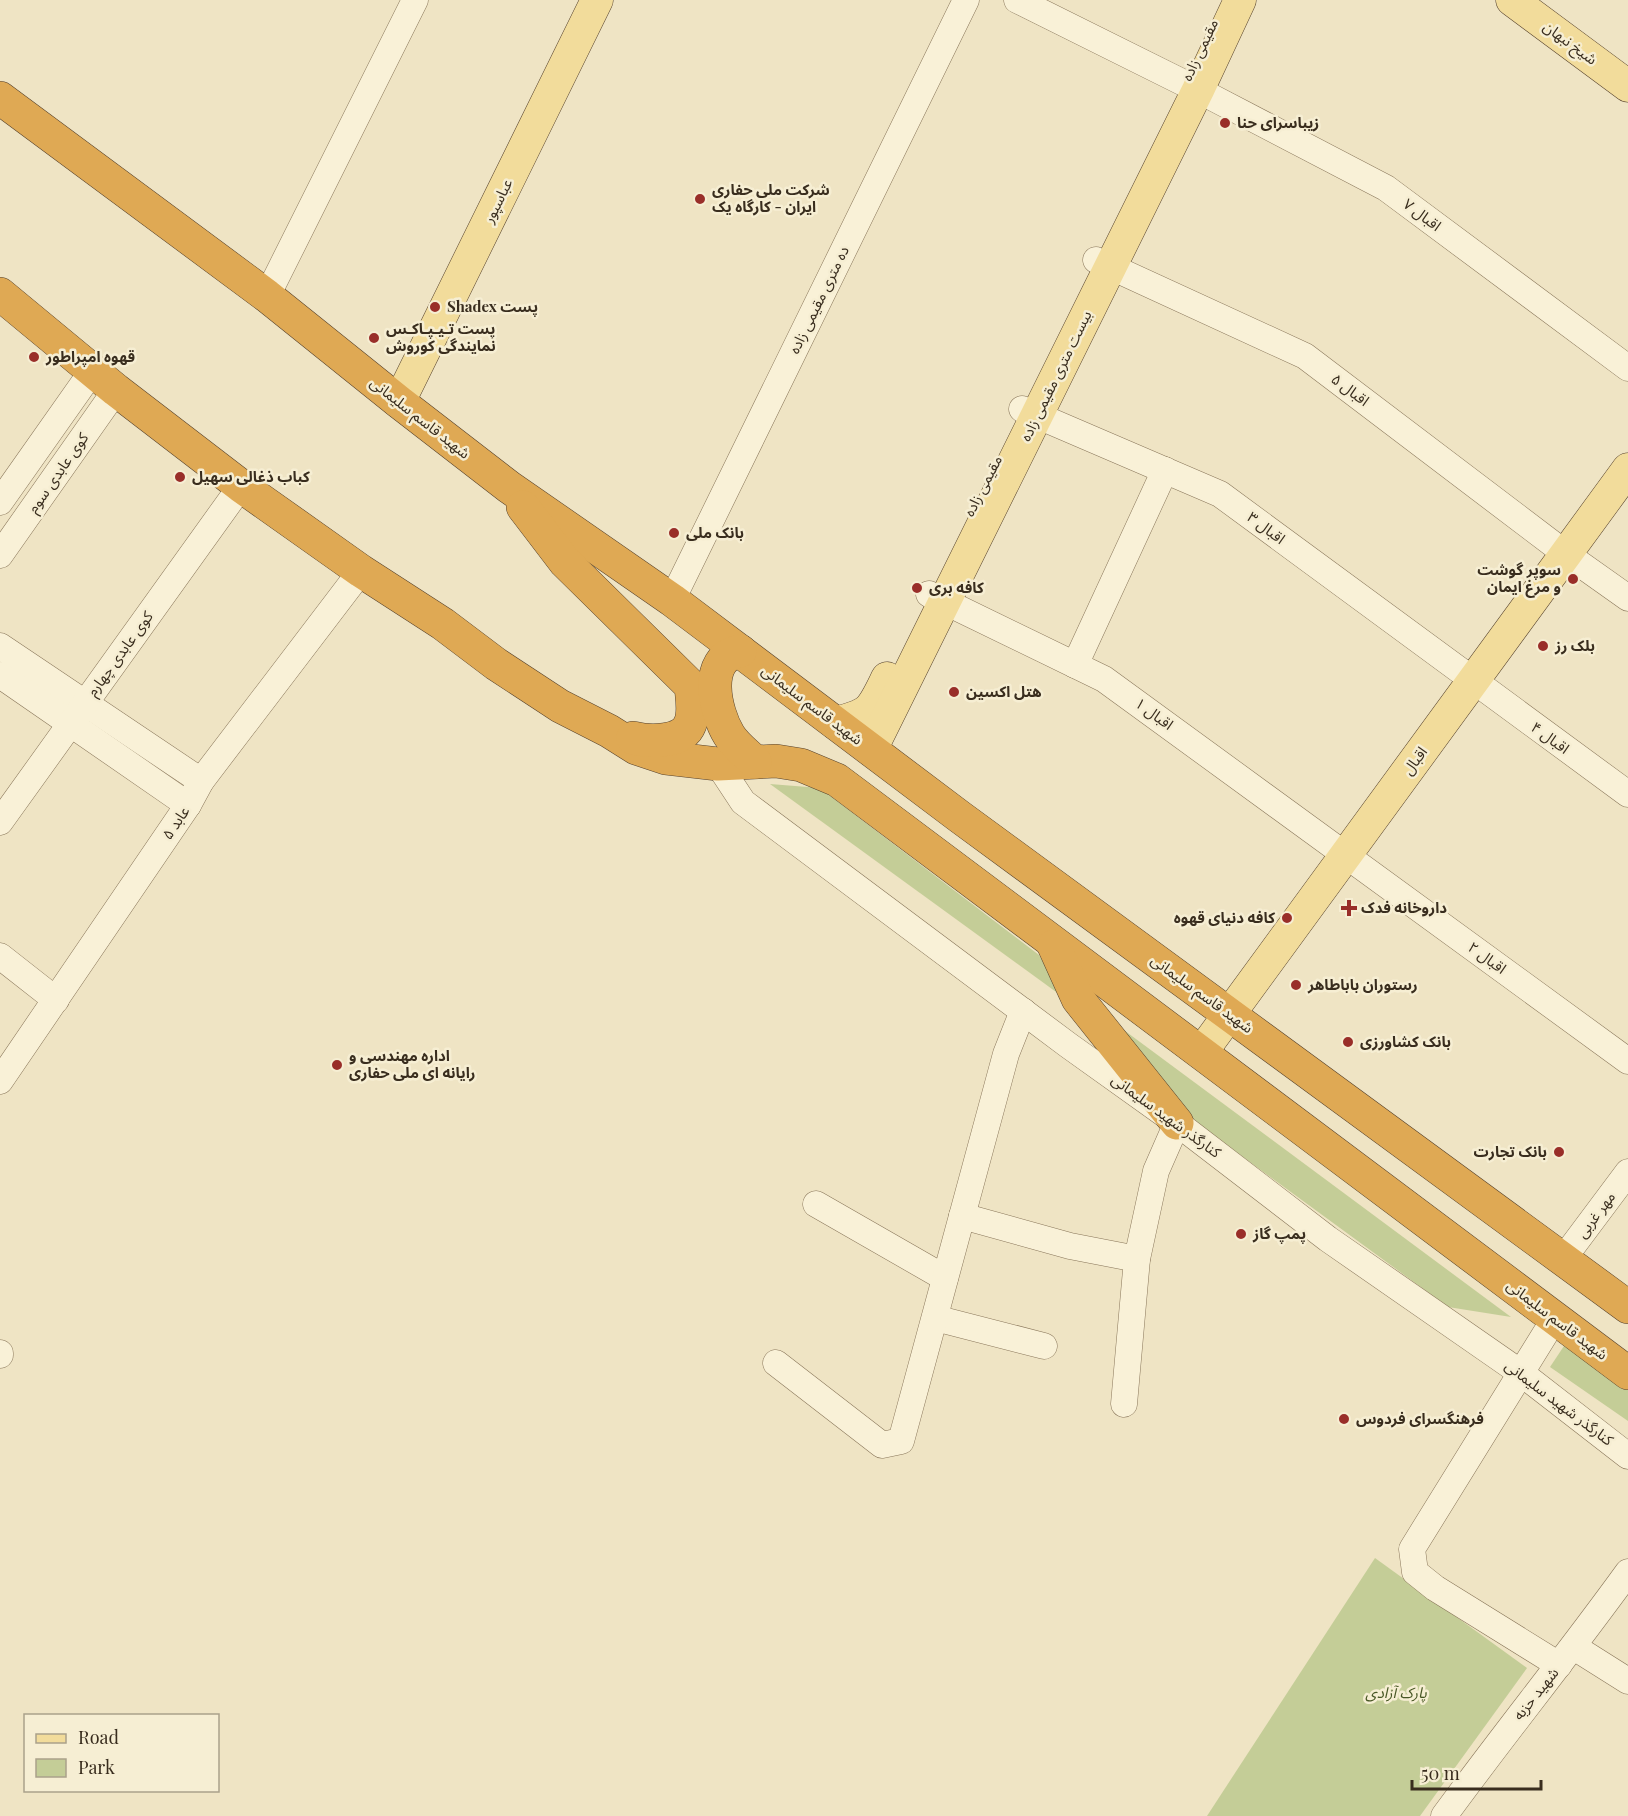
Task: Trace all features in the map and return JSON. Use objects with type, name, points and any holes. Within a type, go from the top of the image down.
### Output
[{"type":"highway","name":"شهید قاسم سلیمانی","points":[[0,98],[267,296],[509,487],[672,600],[871,750],[1628,1306]]},
{"type":"highway","name":"شهید قاسم سلیمانی","points":[[0,294],[104,380],[241,486],[361,571],[443,624],[496,664],[560,706],[609,731],[636,748],[666,758],[718,764],[776,761],[801,765],[837,780],[1628,1373]]},
{"type":"highway","points":[[509,487],[564,562],[691,686],[693,706],[690,726],[681,735],[667,740],[640,740],[609,731]]},
{"type":"highway","points":[[740,651],[730,653],[718,666],[714,695],[718,711],[730,737],[755,762]]},
{"type":"highway","points":[[1052,941],[1078,999],[1177,1123]]},
{"type":"main road","name":"عباسپور","points":[[399,402],[597,0]]},
{"type":"main road","name":"مقیمی زاده","points":[[1191,87],[1223,0]]},
{"type":"main road","name":"بیست متری مقیمی زاده","points":[[871,750],[937,598],[1191,87],[1240,0]]},
{"type":"main road","name":"شیخ نبهان","points":[[1512,0],[1628,86]]},
{"type":"main road","name":"اقبال","points":[[1201,1053],[1628,469]]},
{"type":"main road","points":[[835,723],[859,717],[872,708],[937,598]]},
{"type":"street","points":[[267,296],[415,0]]},
{"type":"street","name":"ده متری مقیمی زاده","points":[[672,600],[966,0]]},
{"type":"street","name":"اقبال ۷","points":[[1017,0],[1386,188],[1628,368]]},
{"type":"street","name":"اقبال ۵","points":[[1103,264],[1305,356],[1566,554],[1628,598]]},
{"type":"street","name":"کوی عابدی سوم","points":[[0,502],[104,380]]},
{"type":"street","name":"کوی عابدی سوم","points":[[0,555],[104,380]]},
{"type":"street","name":"اقبال ۳","points":[[1029,413],[1220,494],[1473,681]]},
{"type":"street","points":[[1075,665],[1165,470]]},
{"type":"street","name":"کوی عابدی چهارم","points":[[0,822],[241,486]]},
{"type":"street","name":"عابد ۵","points":[[0,1082],[188,805],[201,781],[361,571]]},
{"type":"street","name":"اقبال ۱","points":[[937,598],[1104,679],[1347,854]]},
{"type":"street","points":[[0,646],[188,805]]},
{"type":"street","points":[[0,675],[78,714],[201,781]]},
{"type":"street","name":"اقبال ۴","points":[[1473,681],[1628,794]]},
{"type":"street","name":"کنارگذر شهید سلیمانی","points":[[718,764],[743,802],[1177,1123],[1328,1239],[1521,1373],[1628,1456]]},
{"type":"street","name":"اقبال ۲","points":[[1347,854],[1628,1061]]},
{"type":"street","points":[[0,956],[56,999]]},
{"type":"street","points":[[776,1363],[882,1445],[901,1441],[1006,1054],[1023,1011]]},
{"type":"street","points":[[1124,1404],[1137,1259],[1156,1171],[1177,1123]]},
{"type":"street","name":"مهر غربی","points":[[1563,1259],[1628,1172]]},
{"type":"street","points":[[816,1204],[945,1278]]},
{"type":"street","points":[[962,1215],[1070,1246],[1137,1259]]},
{"type":"street","points":[[935,1318],[1044,1346]]},
{"type":"street","points":[[1555,1318],[1412,1549],[1415,1572],[1435,1588],[1567,1656],[1628,1682]]},
{"type":"street","name":"شهید حزبه","points":[[1444,1816],[1518,1716],[1567,1656],[1628,1572]]},
{"type":"green space","points":[[770,784],[820,788],[1039,955],[1063,997]]},
{"type":"green space","points":[[1113,1022],[1511,1317],[1448,1307],[1161,1097]]},
{"type":"green space","points":[[1564,1346],[1628,1390],[1628,1421],[1550,1367]]},
{"type":"green space","name":"پارک آزادی","points":[[1375,1558],[1527,1668],[1420,1816],[1207,1816]]},
{"type":"place","name":"زیباسرای حنا","points":[[1225,123]]},
{"type":"place","name":"شرکت ملی حفاری ایران - کارگاه یک","points":[[700,199]]},
{"type":"place","name":"Shadex پست","points":[[435,307]]},
{"type":"place","name":"پست تـیـپـاکـس نمایندگی کوروش","points":[[374,338]]},
{"type":"place","name":"قهوه امپراطور","points":[[34,357]]},
{"type":"place","name":"کباب ذغالی سهیل","points":[[180,477]]},
{"type":"place","name":"بانک ملی","points":[[674,533]]},
{"type":"place","name":"سوپر گوشت و مرغ ایمان","points":[[1573,579]]},
{"type":"place","name":"کافه بری","points":[[917,588]]},
{"type":"place","name":"بلک رز","points":[[1543,646]]},
{"type":"place","name":"هتل اکسین","points":[[954,692]]},
{"type":"place","name":"داروخانه فدک","points":[[1349,908]]},
{"type":"place","name":"کافه دنیای قهوه","points":[[1287,918]]},
{"type":"place","name":"رستوران باباطاهر","points":[[1296,985]]},
{"type":"place","name":"بانک کشاورزی","points":[[1348,1042]]},
{"type":"place","name":"اداره مهندسی و رایانه ای ملی حفاری","points":[[337,1065]]},
{"type":"place","name":"بانک تجارت","points":[[1559,1152]]},
{"type":"place","name":"پمپ گاز","points":[[1241,1234]]},
{"type":"place","name":"فرهنگسرای فردوس","points":[[1344,1419]]}]
